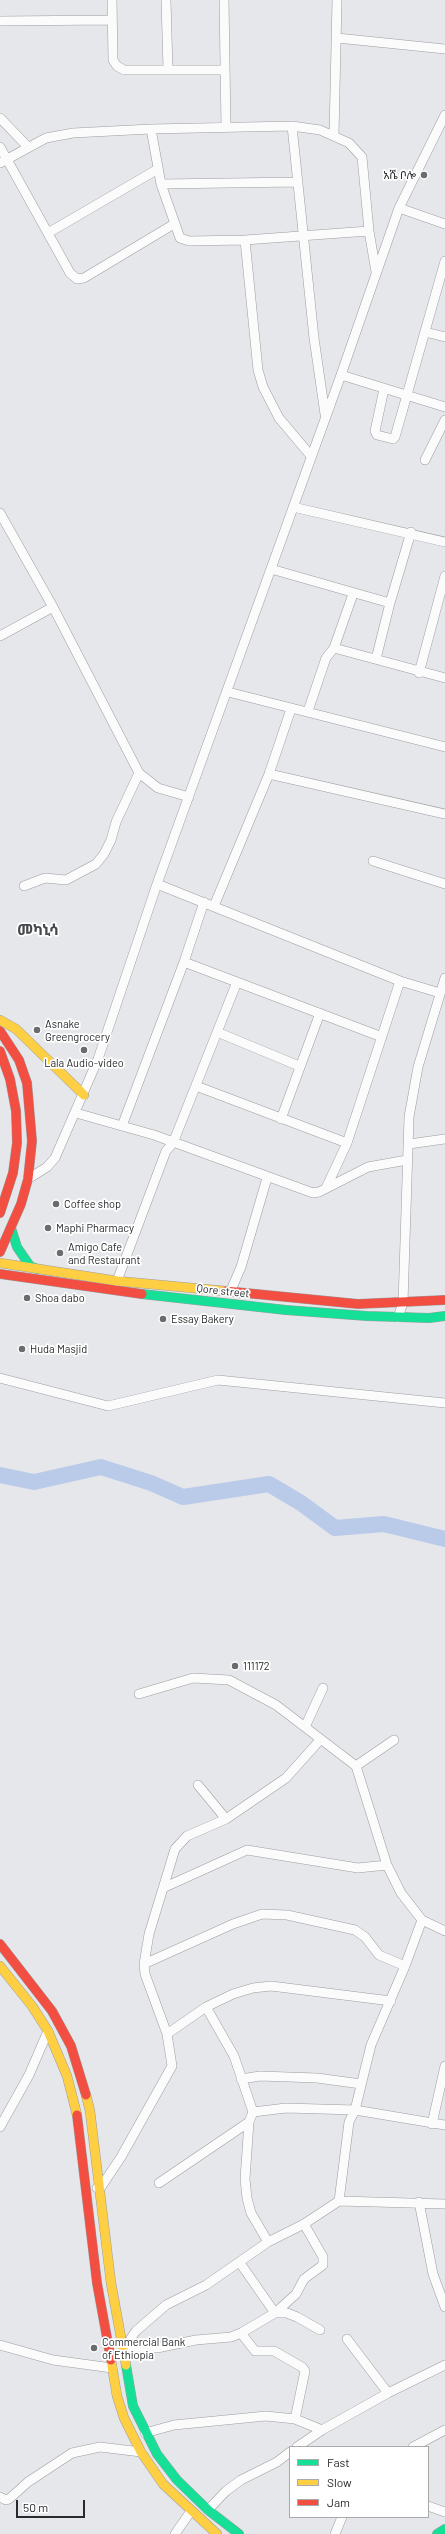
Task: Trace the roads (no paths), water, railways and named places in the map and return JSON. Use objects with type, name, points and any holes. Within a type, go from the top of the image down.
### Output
[{"type":"main road","points":[[0,1020],[16,1029],[84,1095]]},
{"type":"main road","points":[[0,1031],[19,1060],[27,1083],[32,1110],[32,1141],[28,1179],[11,1228],[0,1252]]},
{"type":"main road","points":[[0,1051],[10,1080],[16,1111],[17,1143],[13,1173],[0,1213]]},
{"type":"main road","points":[[11,1228],[17,1247],[30,1266],[41,1270]]},
{"type":"main road","name":"Qore street","points":[[0,1263],[117,1281],[231,1290],[358,1304],[445,1300]]},
{"type":"main road","name":"Qore street","points":[[0,1274],[103,1290],[286,1310],[398,1317],[429,1318],[445,1316]]},
{"type":"main road","points":[[0,1280],[23,1277]]},
{"type":"main road","points":[[0,1944],[52,2011],[72,2046],[90,2111],[101,2187],[111,2283],[126,2348],[133,2406],[145,2433],[157,2454],[178,2480],[208,2510],[239,2534]]},
{"type":"main road","points":[[0,1966],[32,2006],[48,2031],[67,2076],[76,2108],[97,2283],[106,2324],[112,2368],[124,2418],[141,2452],[163,2484],[190,2511],[217,2534]]},
{"type":"main road","points":[[437,2534],[445,2529]]},
{"type":"street","points":[[112,0],[113,60],[117,66],[124,70],[225,70]]},
{"type":"street","points":[[166,0],[168,69]]},
{"type":"street","points":[[224,0],[226,127]]},
{"type":"street","points":[[334,135],[337,0]]},
{"type":"street","points":[[0,21],[112,20]]},
{"type":"street","points":[[337,38],[445,49]]},
{"type":"street","points":[[28,1179],[47,1167],[55,1158],[84,1095],[98,1059],[157,884],[228,692],[399,208],[445,115]]},
{"type":"street","points":[[0,118],[28,147]]},
{"type":"street","points":[[292,126],[303,234],[325,416]]},
{"type":"street","points":[[3,162],[46,138],[73,133],[151,128],[292,126],[320,130],[349,143],[362,157],[369,231],[377,273]]},
{"type":"street","points":[[151,128],[161,184],[180,238],[189,241],[244,240],[303,234],[369,231]]},
{"type":"street","points":[[0,147],[3,162],[48,233],[70,273],[77,279],[84,278],[174,224]]},
{"type":"street","points":[[48,233],[158,169]]},
{"type":"street","points":[[161,184],[298,182]]},
{"type":"street","points":[[399,208],[445,224]]},
{"type":"street","points":[[244,240],[258,370],[263,387],[279,418],[311,456]]},
{"type":"street","points":[[384,389],[375,431],[377,434],[392,439],[395,437],[405,395],[445,261]]},
{"type":"street","points":[[425,332],[445,337]]},
{"type":"street","points":[[341,375],[445,407]]},
{"type":"street","points":[[425,460],[445,420]]},
{"type":"street","points":[[293,507],[411,532],[445,542]]},
{"type":"street","points":[[0,513],[53,607],[139,773],[158,788],[189,797]]},
{"type":"street","points":[[376,659],[390,603],[411,532]]},
{"type":"street","points":[[271,569],[353,594],[390,603]]},
{"type":"street","points":[[419,673],[441,612],[445,576]]},
{"type":"street","points":[[308,711],[326,658],[334,648],[353,594]]},
{"type":"street","points":[[0,636],[53,607]]},
{"type":"street","points":[[334,648],[376,659],[419,673],[445,678]]},
{"type":"street","points":[[228,692],[308,711],[445,747]]},
{"type":"street","points":[[214,906],[269,774],[291,708]]},
{"type":"street","points":[[24,886],[44,878],[66,880],[96,864],[104,854],[111,840],[116,822],[139,773]]},
{"type":"street","points":[[269,774],[445,814]]},
{"type":"street","points":[[373,861],[445,884]]},
{"type":"street","points":[[157,884],[400,981],[440,993]]},
{"type":"street","points":[[122,1126],[184,962],[204,902]]},
{"type":"street","points":[[184,962],[382,1037]]},
{"type":"street","points":[[398,1317],[403,1303],[409,1117],[418,1068],[445,978]]},
{"type":"street","points":[[326,1188],[347,1143],[400,981]]},
{"type":"street","points":[[117,1281],[166,1151],[173,1143],[237,982]]},
{"type":"street","points":[[281,1119],[299,1066],[320,1013]]},
{"type":"street","points":[[217,1032],[299,1066]]},
{"type":"street","points":[[196,1086],[347,1143]]},
{"type":"street","points":[[76,1113],[173,1143],[267,1178],[313,1193],[368,1167],[407,1160]]},
{"type":"street","points":[[409,1144],[445,1139]]},
{"type":"street","points":[[231,1290],[241,1267],[267,1178]]},
{"type":"street","points":[[0,1378],[108,1406],[218,1380],[445,1403]]},
{"type":"street","points":[[139,1694],[193,1678],[230,1680],[276,1705],[356,1766],[387,1865],[401,1893],[422,1920],[445,1931]]},
{"type":"street","points":[[305,1727],[324,1688]]},
{"type":"street","points":[[86,2189],[101,2187],[121,2156],[172,2066],[167,2034],[145,1974],[144,1964],[149,1934],[175,1849],[180,1842],[226,1819],[286,1778],[320,1740]]},
{"type":"street","points":[[356,1766],[394,1740]]},
{"type":"street","points":[[198,1785],[226,1819]]},
{"type":"street","points":[[164,1888],[247,1850],[358,1868],[387,1865]]},
{"type":"street","points":[[144,1964],[233,1924],[262,1914],[287,1915],[355,1930],[365,1937],[378,1955],[405,1966]]},
{"type":"street","points":[[339,2201],[349,2122],[355,2110],[370,2046],[391,2001],[422,1920]]},
{"type":"street","points":[[167,2034],[206,2008],[233,1994],[271,1986],[391,2001]]},
{"type":"street","points":[[206,2008],[234,2056],[253,2112],[249,2122],[246,2179],[247,2198],[251,2213],[268,2242]]},
{"type":"street","points":[[0,2127],[29,2075],[48,2031]]},
{"type":"street","points":[[432,2124],[445,2066]]},
{"type":"street","points":[[241,2079],[260,2076],[317,2078],[361,2084]]},
{"type":"street","points":[[253,2112],[286,2108],[355,2110],[445,2125]]},
{"type":"street","points":[[159,2183],[249,2122]]},
{"type":"street","points":[[304,2224],[323,2257],[323,2265],[304,2279],[296,2294],[275,2313],[241,2333],[169,2347],[126,2348],[136,2331],[166,2305],[206,2285],[240,2263],[268,2242],[304,2224],[339,2201],[419,2202],[445,2204]]},
{"type":"street","points":[[419,2202],[433,2274],[445,2308]]},
{"type":"street","points":[[240,2263],[275,2313]]},
{"type":"street","points":[[275,2313],[287,2313],[320,2330]]},
{"type":"street","points":[[241,2333],[255,2351],[274,2351],[305,2371],[295,2418]]},
{"type":"street","points":[[347,2339],[388,2394]]},
{"type":"street","points":[[0,2345],[53,2360],[112,2368]]},
{"type":"street","points":[[298,2446],[322,2430],[445,2365]]},
{"type":"street","points":[[145,2433],[174,2425],[266,2416],[295,2418],[322,2430]]},
{"type":"street","points":[[415,2446],[445,2430]]},
{"type":"street","points":[[0,2497],[6,2500],[9,2499],[28,2482],[72,2453],[100,2447],[141,2452]]},
{"type":"street","points":[[208,2510],[226,2491],[241,2480],[277,2462],[289,2453]]},
{"type":"street","points":[[429,2506],[445,2512]]},
{"type":"street","points":[[176,2534],[190,2511]]},
{"type":"street","points":[[335,2534],[342,2518]]},
{"type":"waterway","points":[[0,1475],[34,1482],[101,1467],[151,1483],[183,1497],[269,1484],[301,1503],[335,1528],[384,1524],[445,1539]]},
{"type":"place","name":"አሼ ቦሎ","points":[[424,175]]},
{"type":"place","name":"Asnake Greengrocery","points":[[37,1030]]},
{"type":"place","name":"Lala Audio-video","points":[[84,1050]]},
{"type":"place","name":"Coffee shop","points":[[56,1204]]},
{"type":"place","name":"Maphi Pharmacy","points":[[48,1228]]},
{"type":"place","name":"Amigo Cafe and Restaurant","points":[[60,1253]]},
{"type":"place","name":"Shoa dabo","points":[[27,1298]]},
{"type":"place","name":"Essay Bakery","points":[[163,1319]]},
{"type":"place","name":"Huda Masjid","points":[[22,1349]]},
{"type":"place","name":"111172","points":[[235,1666]]},
{"type":"place","name":"Commercial Bank of Ethiopia","points":[[94,2348]]},
{"type":"district","name":"መካኒሳ","points":[[38,930]]}]
